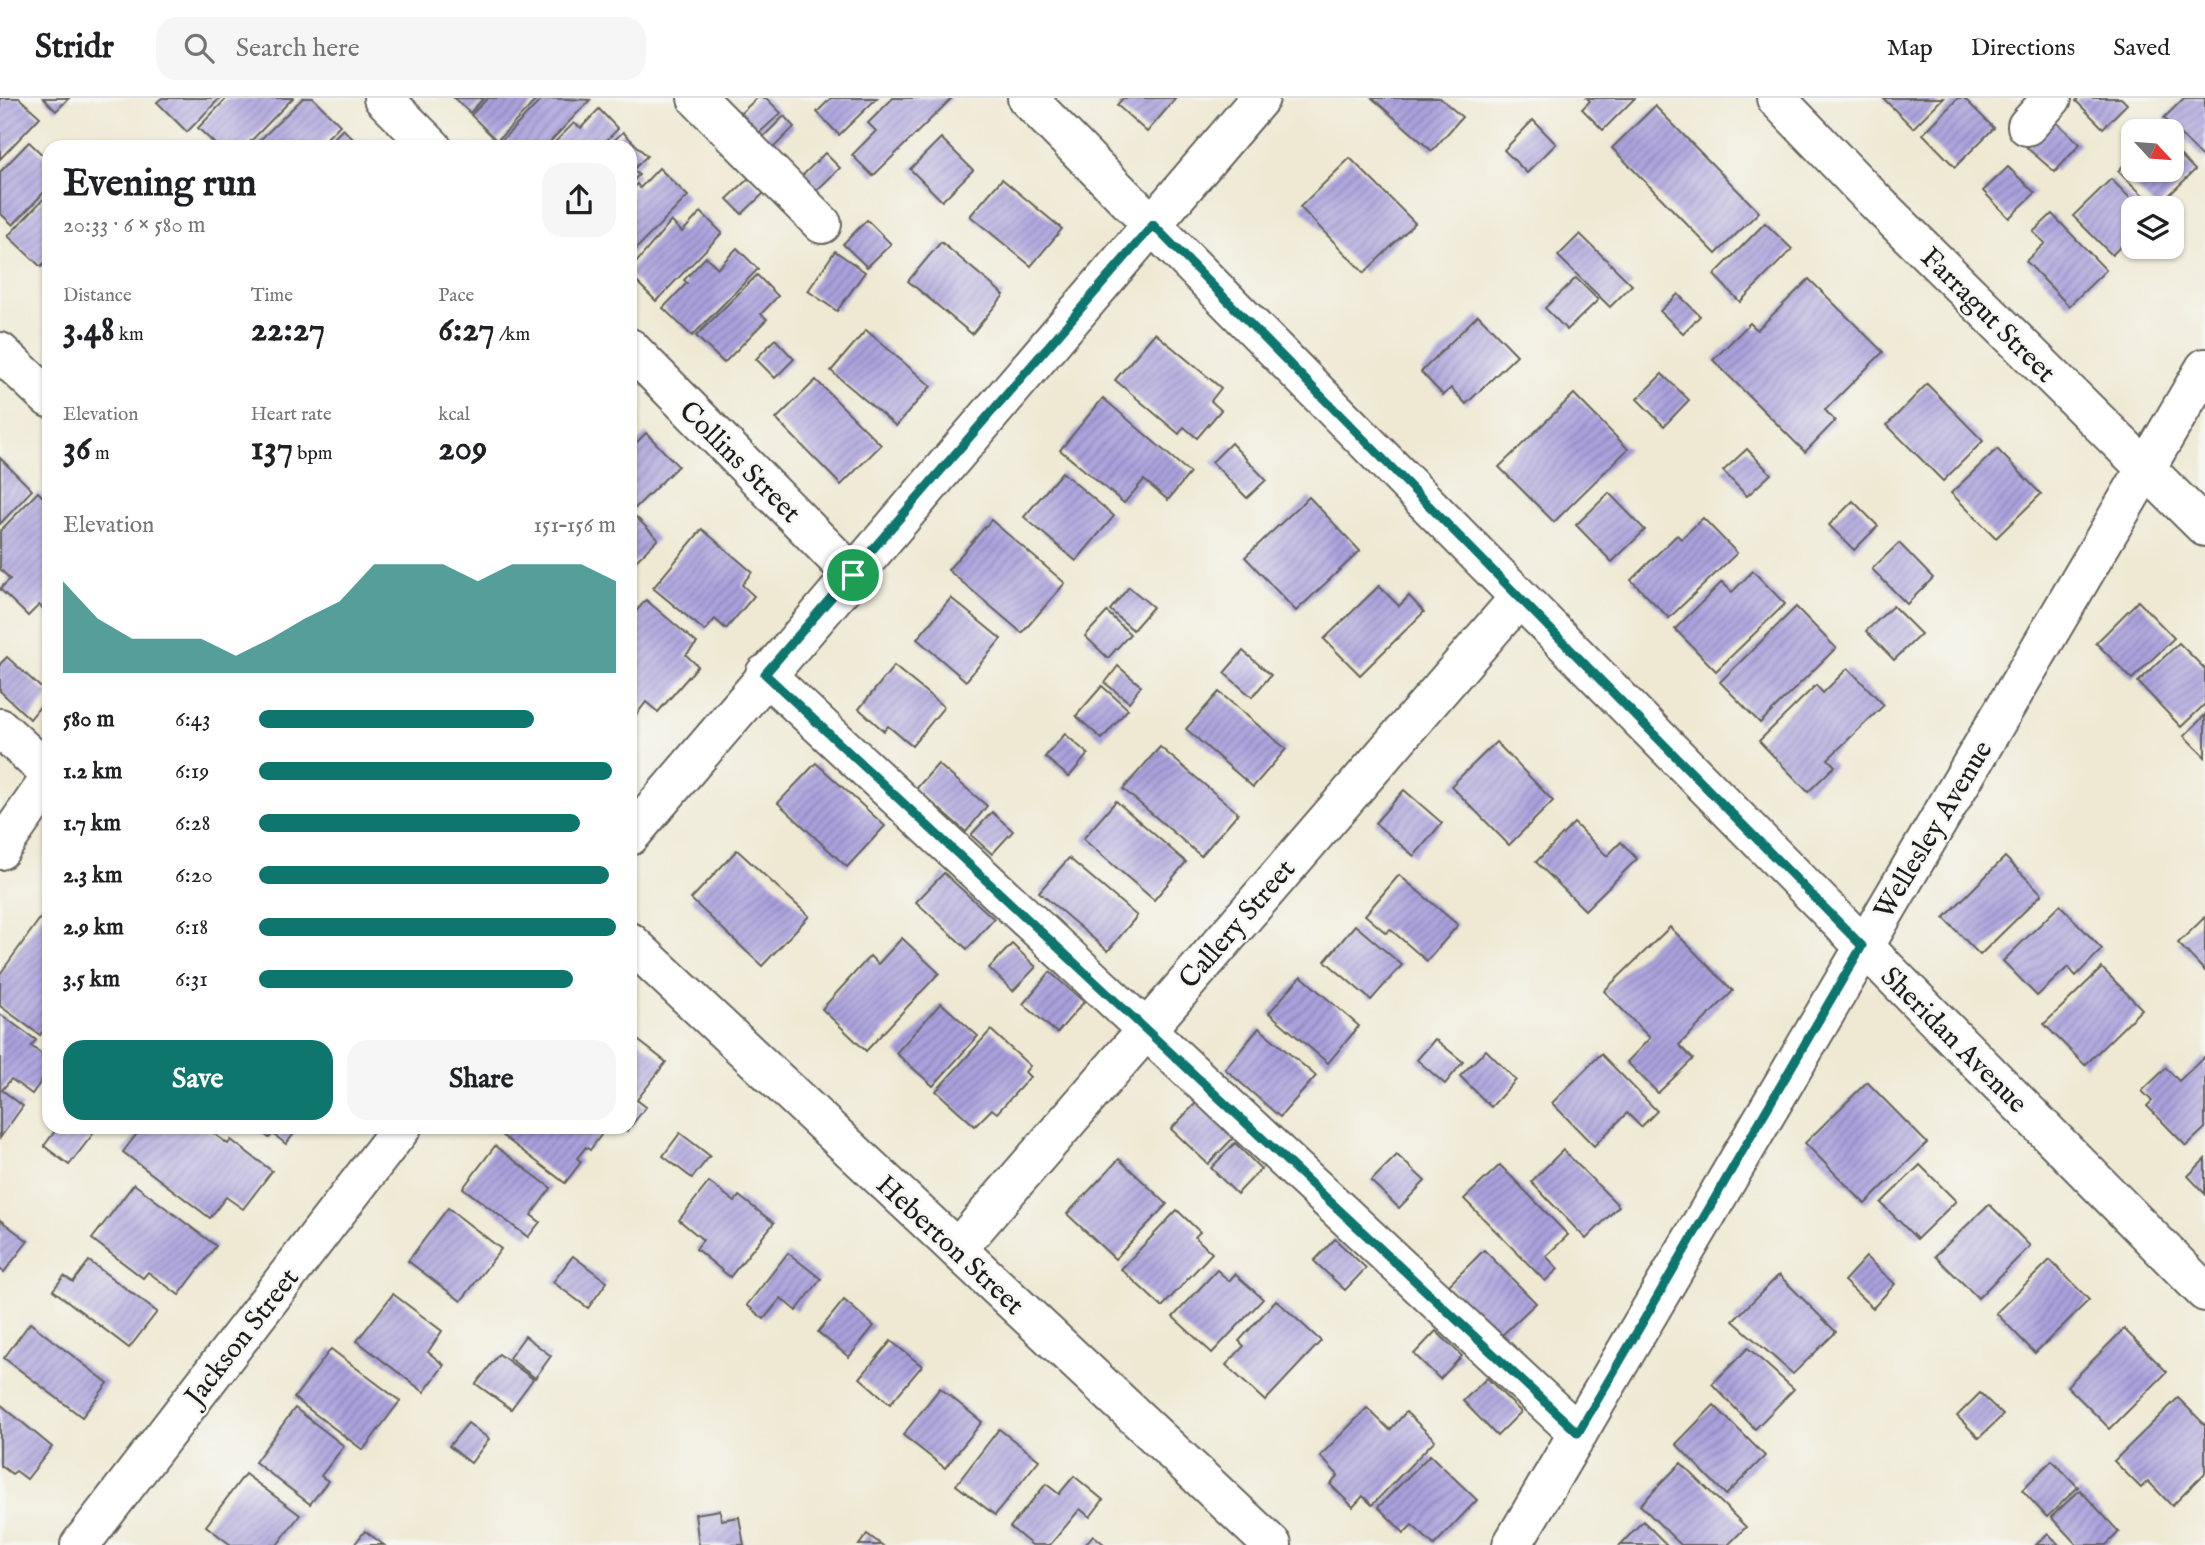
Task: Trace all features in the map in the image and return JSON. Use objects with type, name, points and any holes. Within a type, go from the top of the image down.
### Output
[{"type":"street","points":[[383,98],[425,140]]},
{"type":"street","points":[[697,98],[822,224]]},
{"type":"street","name":"Sheridan Avenue","points":[[1027,98],[2205,1292]]},
{"type":"street","points":[[637,828],[765,674],[853,575],[1260,98]]},
{"type":"street","name":"Farragut Street","points":[[1776,98],[1872,199],[2205,527]]},
{"type":"street","points":[[2027,127],[2052,98]]},
{"type":"street","points":[[0,352],[42,391]]},
{"type":"street","name":"Collins Street","points":[[637,355],[853,575]]},
{"type":"street","name":"Wellesley Avenue","points":[[1512,1545],[1862,946],[2205,368]]},
{"type":"street","name":"Callery Street","points":[[957,1250],[1146,1027],[1519,598]]},
{"type":"street","points":[[765,674],[1578,1433]]},
{"type":"street","points":[[0,728],[42,767]]},
{"type":"street","points":[[0,850],[42,790]]},
{"type":"street","name":"Heberton Street","points":[[637,949],[1272,1545]]},
{"type":"street","name":"Jackson Street","points":[[80,1545],[397,1134]]},
{"type":"building","points":[[0,98],[19,98],[40,117],[0,159]]},
{"type":"building","points":[[43,98],[69,98],[56,111]]},
{"type":"building","points":[[162,98],[220,98],[187,132],[157,102]]},
{"type":"building","points":[[227,98],[293,98],[252,140],[211,140],[198,128]]},
{"type":"building","points":[[303,98],[313,98],[340,125],[325,140],[260,140]]},
{"type":"building","points":[[454,98],[484,98],[470,113]]},
{"type":"building","points":[[488,98],[538,98],[498,140],[471,115]]},
{"type":"building","points":[[543,98],[590,100],[552,140],[502,140]]},
{"type":"building","points":[[757,98],[766,98],[781,113],[759,133],[741,113]]},
{"type":"building","points":[[831,98],[877,98],[839,135],[817,112]]},
{"type":"building","points":[[893,98],[952,98],[873,176],[852,155],[876,131],[868,123]]},
{"type":"building","points":[[1123,98],[1176,98],[1147,132],[1117,105]]},
{"type":"building","points":[[1372,98],[1440,98],[1462,117],[1432,151]]},
{"type":"building","points":[[1587,98],[1635,98],[1603,130],[1582,109],[1590,101]]},
{"type":"building","points":[[1883,98],[1943,98],[1913,128]]},
{"type":"building","points":[[1958,98],[1964,98],[1994,128],[1955,167],[1923,134]]},
{"type":"building","points":[[2079,98],[2121,98],[2127,104],[2103,128],[2076,101]]},
{"type":"building","points":[[2184,98],[2205,98],[2205,160],[2184,138],[2184,119],[2164,118]]},
{"type":"building","points":[[1655,106],[1759,212],[1716,254],[1612,148]]},
{"type":"building","points":[[599,109],[618,129],[607,140],[557,140],[574,123],[581,128]]},
{"type":"building","points":[[784,116],[794,127],[773,148],[762,138]]},
{"type":"building","points":[[2053,119],[2080,144],[2055,172],[2027,148]]},
{"type":"building","points":[[1533,120],[1556,144],[1527,173],[1504,150]]},
{"type":"building","points":[[343,129],[354,140],[332,140]]},
{"type":"building","points":[[623,132],[631,140],[614,140]]},
{"type":"building","points":[[941,138],[973,170],[942,201],[910,169]]},
{"type":"building","points":[[29,142],[42,154],[42,194],[13,225],[0,213],[0,172]]},
{"type":"building","points":[[637,146],[647,156],[637,166]]},
{"type":"building","points":[[825,153],[840,168],[815,192],[801,177]]},
{"type":"building","points":[[1350,158],[1415,223],[1364,273],[1300,207]]},
{"type":"building","points":[[2184,159],[2195,170],[2184,181]]},
{"type":"building","points":[[2008,167],[2035,193],[2009,218],[1983,191]]},
{"type":"building","points":[[659,168],[688,196],[637,248],[637,184],[640,188]]},
{"type":"building","points":[[749,178],[764,193],[742,214],[727,199]]},
{"type":"building","points":[[1002,179],[1062,229],[1031,266],[970,216]]},
{"type":"building","points":[[2111,179],[2128,196],[2121,196],[2121,246],[2112,255],[2073,216]]},
{"type":"building","points":[[2129,182],[2183,182],[2168,196],[2144,196]]},
{"type":"building","points":[[42,200],[41,267],[8,236]]},
{"type":"building","points":[[701,212],[722,233],[656,301],[637,282],[637,262],[671,221],[682,232]]},
{"type":"building","points":[[2052,214],[2106,270],[2069,306],[2026,261],[2045,243],[2033,232]]},
{"type":"building","points":[[867,220],[891,244],[867,267],[843,244]]},
{"type":"building","points":[[1765,223],[1792,249],[1740,302],[1714,275]]},
{"type":"building","points":[[1580,234],[1632,285],[1610,307],[1558,256]]},
{"type":"building","points":[[941,242],[1004,295],[972,334],[908,281]]},
{"type":"building","points":[[737,248],[758,269],[692,336],[663,308],[687,283],[684,280],[706,257],[718,268]]},
{"type":"building","points":[[835,251],[865,272],[837,311],[808,291]]},
{"type":"building","points":[[757,275],[778,296],[761,314],[767,319],[724,363],[696,336]]},
{"type":"building","points":[[1576,278],[1598,300],[1567,330],[1545,308]]},
{"type":"building","points":[[1809,279],[1883,352],[1825,410],[1835,421],[1805,452],[1713,360],[1750,323],[1757,330]]},
{"type":"building","points":[[1678,294],[1700,316],[1683,333],[1660,311]]},
{"type":"building","points":[[1478,315],[1517,355],[1466,404],[1451,388],[1443,395],[1421,372]]},
{"type":"building","points":[[866,330],[931,386],[896,426],[831,371]]},
{"type":"building","points":[[1155,333],[1221,388],[1211,401],[1221,410],[1197,438],[1184,427],[1179,434],[1115,380]]},
{"type":"building","points":[[775,339],[794,359],[775,378],[756,359]]},
{"type":"building","points":[[1662,374],[1689,400],[1664,426],[1637,399]]},
{"type":"building","points":[[816,380],[881,445],[841,485],[776,419]]},
{"type":"building","points":[[1927,384],[1983,441],[1943,481],[1887,425]]},
{"type":"building","points":[[1574,394],[1628,449],[1554,522],[1499,467]]},
{"type":"building","points":[[1103,398],[1190,473],[1168,500],[1144,480],[1124,503],[1060,450]]},
{"type":"building","points":[[646,433],[678,466],[637,506],[637,442]]},
{"type":"building","points":[[1231,443],[1266,480],[1247,498],[1212,462]]},
{"type":"building","points":[[1747,449],[1771,474],[1747,496],[1723,471]]},
{"type":"building","points":[[1997,449],[2041,494],[1996,538],[1951,493]]},
{"type":"building","points":[[0,458],[32,490],[0,524]]},
{"type":"building","points":[[1062,472],[1114,516],[1076,561],[1024,517]]},
{"type":"building","points":[[38,492],[42,496],[42,608],[39,605],[28,616],[0,589],[10,579],[0,569],[0,531]]},
{"type":"building","points":[[1609,493],[1645,530],[1612,562],[1576,525]]},
{"type":"building","points":[[1309,497],[1360,551],[1296,611],[1245,557]]},
{"type":"building","points":[[1853,501],[1878,526],[1854,550],[1829,525]]},
{"type":"building","points":[[637,518],[658,539],[637,560]]},
{"type":"building","points":[[1703,518],[1737,553],[1669,618],[1631,580],[1677,535],[1681,539]]},
{"type":"building","points":[[991,520],[1065,583],[1022,633],[948,570]]},
{"type":"building","points":[[702,529],[752,572],[742,585],[754,596],[726,629],[715,619],[705,631],[653,588]]},
{"type":"building","points":[[1899,543],[1933,578],[1907,604],[1872,569]]},
{"type":"building","points":[[1753,571],[1785,604],[1716,671],[1675,629],[1722,582],[1732,592]]},
{"type":"building","points":[[1379,586],[1399,606],[1409,596],[1424,612],[1360,675],[1324,639]]},
{"type":"building","points":[[1129,587],[1153,607],[1133,630],[1110,610]]},
{"type":"building","points":[[951,598],[1001,639],[966,681],[917,639]]},
{"type":"building","points":[[646,600],[697,643],[686,655],[698,666],[658,712],[646,702],[637,714],[637,610]]},
{"type":"building","points":[[2138,601],[2174,638],[2132,679],[2096,643]]},
{"type":"building","points":[[1893,606],[1921,634],[1894,660],[1866,631]]},
{"type":"building","points":[[1796,607],[1836,648],[1760,723],[1720,682]]},
{"type":"building","points":[[1107,612],[1130,634],[1108,658],[1085,636]]},
{"type":"building","points":[[2179,643],[2205,669],[2205,704],[2181,727],[2138,682]]},
{"type":"building","points":[[1243,651],[1271,675],[1252,697],[1224,673]]},
{"type":"building","points":[[7,657],[42,689],[42,704],[30,719],[0,691],[0,664]]},
{"type":"building","points":[[894,666],[944,707],[912,746],[888,726],[884,731],[859,709]]},
{"type":"building","points":[[1118,666],[1141,686],[1129,702],[1105,683]]},
{"type":"building","points":[[1848,668],[1884,705],[1828,759],[1835,766],[1808,792],[1759,741],[1816,685],[1823,693]]},
{"type":"building","points":[[1102,686],[1128,709],[1102,739],[1076,716]]},
{"type":"building","points":[[1219,692],[1286,749],[1253,787],[1186,729]]},
{"type":"building","points":[[2205,715],[2205,757],[2184,736]]},
{"type":"building","points":[[1065,734],[1088,754],[1069,777],[1045,757]]},
{"type":"building","points":[[1496,742],[1553,801],[1509,845],[1451,786]]},
{"type":"building","points":[[1160,747],[1238,813],[1201,856],[1123,789]]},
{"type":"building","points":[[816,763],[885,826],[847,867],[778,803]]},
{"type":"building","points":[[938,764],[987,806],[966,832],[916,789]]},
{"type":"building","points":[[1404,790],[1442,823],[1414,856],[1375,823]]},
{"type":"building","points":[[1116,801],[1186,862],[1154,900],[1083,839]]},
{"type":"building","points":[[992,812],[1013,831],[992,854],[971,835]]},
{"type":"building","points":[[1574,823],[1607,856],[1621,842],[1637,859],[1585,910],[1536,862]]},
{"type":"building","points":[[737,850],[809,916],[762,966],[691,899]]},
{"type":"building","points":[[2005,857],[2042,894],[1980,955],[1944,918]]},
{"type":"building","points":[[1069,858],[1137,916],[1108,951],[1039,892]]},
{"type":"building","points":[[944,873],[994,919],[967,949],[916,902]]},
{"type":"building","points":[[1399,875],[1458,925],[1427,961],[1390,929],[1386,933],[1365,915]]},
{"type":"building","points":[[2060,905],[2102,949],[2076,976],[2068,967],[2037,996],[2003,961]]},
{"type":"building","points":[[42,916],[40,1035],[0,1006],[0,974]]},
{"type":"building","points":[[2205,917],[2205,971],[2178,943]]},
{"type":"building","points":[[1355,925],[1402,965],[1371,1000],[1325,961]]},
{"type":"building","points":[[1670,927],[1733,991],[1679,1045],[1693,1059],[1658,1093],[1627,1062],[1650,1038],[1604,991]]},
{"type":"building","points":[[902,938],[939,973],[866,1051],[822,1009],[870,956],[878,964]]},
{"type":"building","points":[[1012,944],[1036,967],[1013,991],[989,968]]},
{"type":"building","points":[[2102,968],[2142,1009],[2085,1065],[2044,1024]]},
{"type":"building","points":[[1050,972],[1084,1002],[1057,1033],[1023,1004]]},
{"type":"building","points":[[1301,976],[1359,1026],[1328,1063],[1269,1013]]},
{"type":"building","points":[[941,1003],[978,1036],[933,1086],[896,1053]]},
{"type":"building","points":[[0,1014],[36,1040],[31,1046],[42,1054],[42,1080],[32,1094],[11,1079],[2,1090],[23,1106],[0,1138]]},
{"type":"building","points":[[1259,1028],[1316,1076],[1280,1117],[1225,1069]]},
{"type":"building","points":[[991,1030],[1030,1066],[1025,1072],[1030,1077],[997,1113],[992,1109],[975,1126],[936,1091]]},
{"type":"building","points":[[637,1039],[666,1062],[637,1100]]},
{"type":"building","points":[[1435,1039],[1463,1062],[1445,1084],[1417,1060]]},
{"type":"building","points":[[1486,1050],[1516,1080],[1491,1107],[1460,1076]]},
{"type":"building","points":[[1601,1054],[1657,1111],[1641,1127],[1627,1113],[1594,1146],[1552,1103]]},
{"type":"building","points":[[2205,1056],[2205,1128],[2186,1146],[2147,1106],[2152,1101],[2142,1091],[2166,1068],[2179,1081]]},
{"type":"building","points":[[1867,1082],[1927,1143],[1865,1204],[1805,1143]]},
{"type":"building","points":[[637,1100],[646,1107],[637,1118]]},
{"type":"building","points":[[1197,1102],[1234,1137],[1208,1164],[1171,1129]]},
{"type":"building","points":[[680,1133],[710,1156],[692,1178],[663,1156]]},
{"type":"building","points":[[53,1134],[93,1134],[69,1165],[44,1146]]},
{"type":"building","points":[[137,1134],[214,1134],[228,1144],[231,1140],[272,1171],[243,1209],[226,1197],[210,1218],[123,1152]]},
{"type":"building","points":[[273,1134],[294,1134],[286,1144]]},
{"type":"building","points":[[602,1134],[590,1150],[586,1147],[577,1158],[581,1162],[565,1183],[503,1136]]},
{"type":"building","points":[[1235,1143],[1261,1169],[1237,1194],[1211,1168]]},
{"type":"building","points":[[495,1146],[551,1188],[531,1215],[540,1222],[528,1237],[463,1188]]},
{"type":"building","points":[[1563,1150],[1619,1206],[1586,1239],[1531,1182]]},
{"type":"building","points":[[1397,1155],[1425,1181],[1399,1208],[1371,1181]]},
{"type":"building","points":[[1119,1159],[1167,1204],[1115,1259],[1067,1214]]},
{"type":"building","points":[[2205,1159],[2205,1194],[2188,1176]]},
{"type":"building","points":[[1500,1165],[1568,1235],[1546,1256],[1558,1269],[1545,1281],[1464,1199]]},
{"type":"building","points":[[1920,1165],[1956,1201],[1917,1239],[1881,1203]]},
{"type":"building","points":[[709,1182],[735,1202],[739,1196],[774,1223],[730,1277],[696,1249],[703,1240],[679,1220]]},
{"type":"building","points":[[134,1184],[216,1246],[179,1295],[148,1272],[143,1278],[92,1239]]},
{"type":"building","points":[[1989,1204],[2030,1246],[1978,1298],[1935,1256]]},
{"type":"building","points":[[448,1208],[501,1249],[461,1301],[408,1261]]},
{"type":"building","points":[[1177,1210],[1200,1232],[1195,1237],[1212,1253],[1162,1307],[1121,1269]]},
{"type":"building","points":[[0,1220],[28,1241],[4,1272],[0,1269]]},
{"type":"building","points":[[1335,1239],[1366,1268],[1345,1290],[1314,1261]]},
{"type":"building","points":[[1484,1250],[1536,1303],[1500,1337],[1449,1285]]},
{"type":"building","points":[[788,1253],[821,1279],[796,1311],[781,1298],[764,1319],[747,1305]]},
{"type":"building","points":[[573,1256],[607,1282],[588,1308],[553,1282]]},
{"type":"building","points":[[1866,1257],[1895,1284],[1873,1308],[1844,1281]]},
{"type":"building","points":[[2050,1260],[2089,1300],[2035,1353],[1996,1313]]},
{"type":"building","points":[[89,1261],[157,1312],[129,1348],[53,1290],[64,1276],[73,1282]]},
{"type":"building","points":[[1217,1270],[1229,1281],[1235,1274],[1263,1299],[1212,1353],[1173,1317]]},
{"type":"building","points":[[1779,1275],[1836,1332],[1793,1374],[1733,1321]]},
{"type":"building","points":[[393,1294],[442,1331],[428,1352],[444,1365],[424,1392],[357,1341]]},
{"type":"building","points":[[844,1300],[874,1326],[849,1357],[818,1332]]},
{"type":"building","points":[[1276,1300],[1321,1341],[1265,1401],[1226,1365],[1244,1346],[1239,1341]]},
{"type":"building","points":[[30,1323],[108,1383],[82,1417],[4,1358]]},
{"type":"building","points":[[2124,1329],[2167,1372],[2110,1429],[2067,1386]]},
{"type":"building","points":[[1436,1331],[1462,1356],[1440,1379],[1414,1354]]},
{"type":"building","points":[[525,1336],[551,1356],[535,1378],[509,1358]]},
{"type":"building","points":[[891,1341],[922,1366],[890,1404],[860,1378]]},
{"type":"building","points":[[1748,1348],[1794,1389],[1755,1429],[1712,1384]]},
{"type":"building","points":[[331,1349],[400,1401],[363,1450],[294,1398]]},
{"type":"building","points":[[499,1354],[533,1379],[511,1409],[476,1384]]},
{"type":"building","points":[[1487,1378],[1521,1412],[1497,1436],[1463,1401]]},
{"type":"building","points":[[940,1388],[982,1422],[945,1468],[903,1435]]},
{"type":"building","points":[[1980,1393],[2003,1415],[1979,1438],[1957,1416]]},
{"type":"building","points":[[2178,1398],[2205,1425],[2205,1473],[2172,1506],[2148,1481],[2141,1488],[2114,1461]]},
{"type":"building","points":[[0,1404],[52,1447],[27,1479],[16,1471],[12,1474],[0,1465]]},
{"type":"building","points":[[1714,1405],[1765,1456],[1726,1495],[1676,1444]]},
{"type":"building","points":[[295,1408],[344,1446],[321,1476],[328,1481],[310,1504],[255,1462]]},
{"type":"building","points":[[1367,1408],[1390,1430],[1406,1412],[1435,1440],[1372,1505],[1363,1496],[1353,1507],[1330,1484],[1338,1475],[1320,1456]]},
{"type":"building","points":[[468,1423],[489,1439],[471,1463],[449,1446]]},
{"type":"building","points":[[999,1429],[1039,1460],[995,1515],[956,1485]]},
{"type":"building","points":[[1430,1455],[1477,1500],[1434,1545],[1412,1525],[1404,1533],[1378,1507]]},
{"type":"building","points":[[2052,1460],[2078,1487],[2047,1517],[2022,1490]]},
{"type":"building","points":[[1681,1463],[1746,1527],[1728,1545],[1681,1545],[1640,1505]]},
{"type":"building","points":[[245,1474],[300,1515],[277,1545],[231,1545],[206,1526]]},
{"type":"building","points":[[1074,1476],[1103,1500],[1090,1517],[1080,1509],[1050,1545],[1032,1545],[1010,1527],[1046,1484],[1059,1494]]},
{"type":"building","points":[[2080,1490],[2119,1532],[2106,1545],[2077,1545],[2051,1517]]},
{"type":"building","points":[[720,1510],[721,1520],[739,1517],[744,1545],[699,1545],[695,1514]]},
{"type":"building","points":[[1643,1521],[1667,1545],[1620,1545]]},
{"type":"building","points":[[365,1531],[384,1545],[354,1545]]},
{"type":"building","points":[[2048,1533],[2059,1545],[2036,1545]]},
{"type":"building","points":[[867,1534],[882,1545],[859,1545]]},
{"type":"building","points":[[1093,1535],[1105,1545],[1085,1545]]},
{"type":"route","points":[[1153,225],[1862,946],[1578,1433],[765,674],[853,575],[1153,225]]}]
